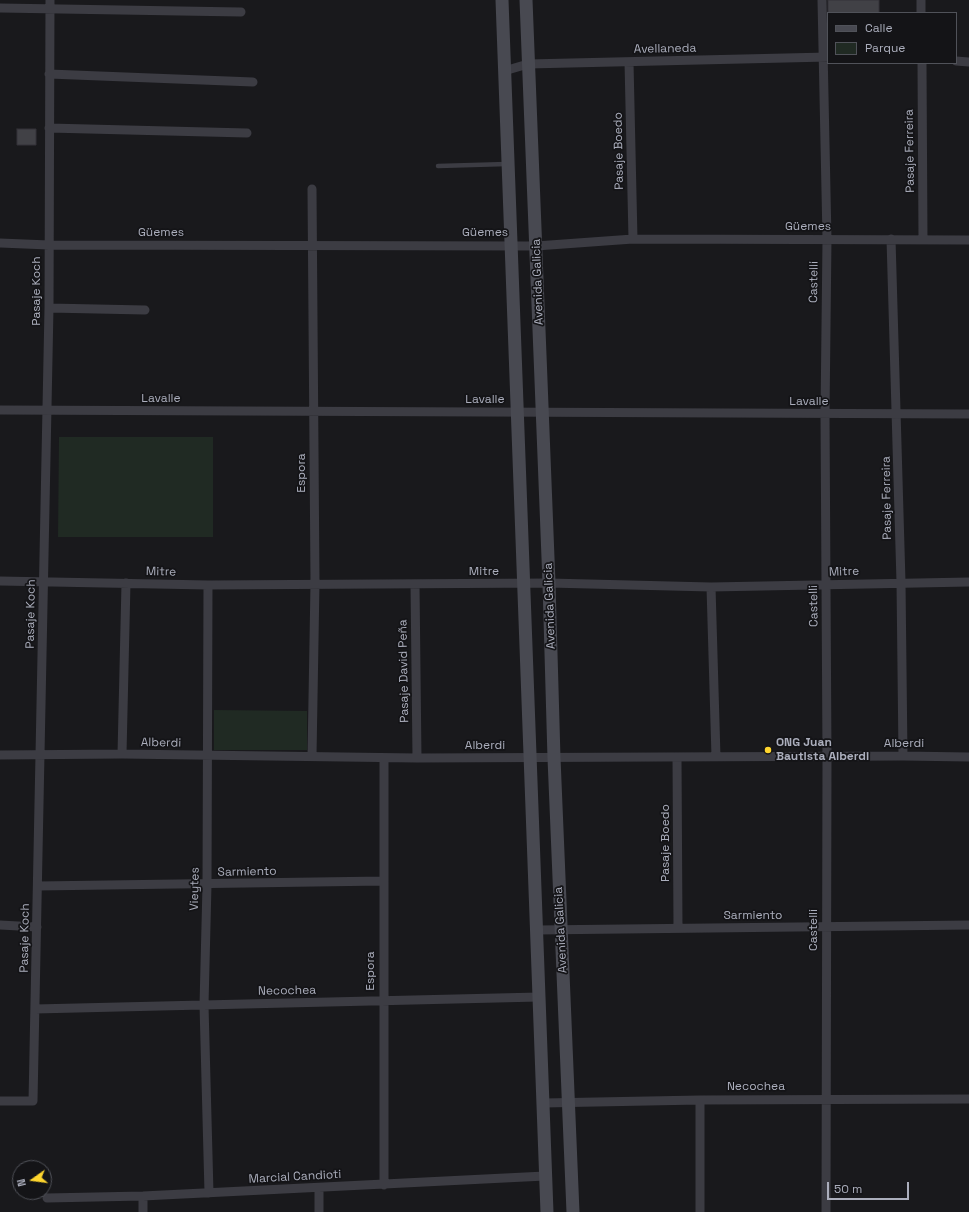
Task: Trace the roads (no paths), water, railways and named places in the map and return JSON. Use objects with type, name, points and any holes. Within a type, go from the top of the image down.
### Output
[{"type":"main road","name":"Avenida Galicia","points":[[502,0],[547,1212]]},
{"type":"main road","name":"Avenida Galicia","points":[[526,0],[543,413],[554,758],[573,1212]]},
{"type":"street","name":"Castelli","points":[[822,0],[825,57],[826,239],[824,414],[827,757],[826,1212]]},
{"type":"street","points":[[921,0],[921,12]]},
{"type":"street","points":[[0,8],[50,4],[241,12]]},
{"type":"street","name":"Pasaje Koch","points":[[0,1101],[33,1101],[50,245],[50,4]]},
{"type":"street","name":"Avellaneda","points":[[504,71],[528,64],[825,57]]},
{"type":"street","points":[[957,61],[969,62]]},
{"type":"street","name":"Pasaje Boedo","points":[[629,62],[633,239]]},
{"type":"street","name":"Pasaje Ferreira","points":[[922,64],[923,240]]},
{"type":"street","points":[[49,74],[253,82]]},
{"type":"street","points":[[49,128],[247,133]]},
{"type":"street","name":"Espora","points":[[312,189],[315,583],[312,756]]},
{"type":"street","name":"Güemes","points":[[0,243],[50,245],[536,246],[633,239],[969,240]]},
{"type":"street","name":"Pasaje Ferreira","points":[[891,240],[898,414],[903,756]]},
{"type":"street","points":[[49,308],[145,310]]},
{"type":"street","name":"Lavalle","points":[[0,410],[969,414]]},
{"type":"street","name":"Mitre","points":[[0,581],[208,585],[315,583],[549,583],[711,587],[901,582],[969,582]]},
{"type":"street","points":[[122,754],[126,583]]},
{"type":"street","name":"Pasaje David Peña","points":[[415,584],[417,758]]},
{"type":"street","name":"Vieytes","points":[[208,585],[207,885],[204,1005],[209,1193]]},
{"type":"street","points":[[711,587],[716,757]]},
{"type":"street","name":"Alberdi","points":[[0,755],[41,756],[122,754],[384,758],[969,757]]},
{"type":"street","name":"Pasaje Boedo","points":[[677,757],[678,928]]},
{"type":"street","name":"Espora","points":[[384,758],[384,1185]]},
{"type":"street","name":"Sarmiento","points":[[38,886],[207,885],[384,881]]},
{"type":"street","points":[[0,925],[37,927]]},
{"type":"street","name":"Sarmiento","points":[[537,930],[826,928],[969,925]]},
{"type":"street","name":"Necochea","points":[[35,1009],[539,997]]},
{"type":"street","name":"Necochea","points":[[544,1103],[700,1100],[969,1099]]},
{"type":"street","points":[[700,1100],[700,1212]]},
{"type":"street","name":"Marcial Candioti","points":[[52,1198],[143,1196],[545,1176]]},
{"type":"street","points":[[319,1188],[319,1212]]},
{"type":"street","points":[[143,1196],[143,1212]]},
{"type":"lane","points":[[438,166],[509,164]]},
{"type":"place","name":"ONG Juan Bautista Alberdi","points":[[768,750]]}]
